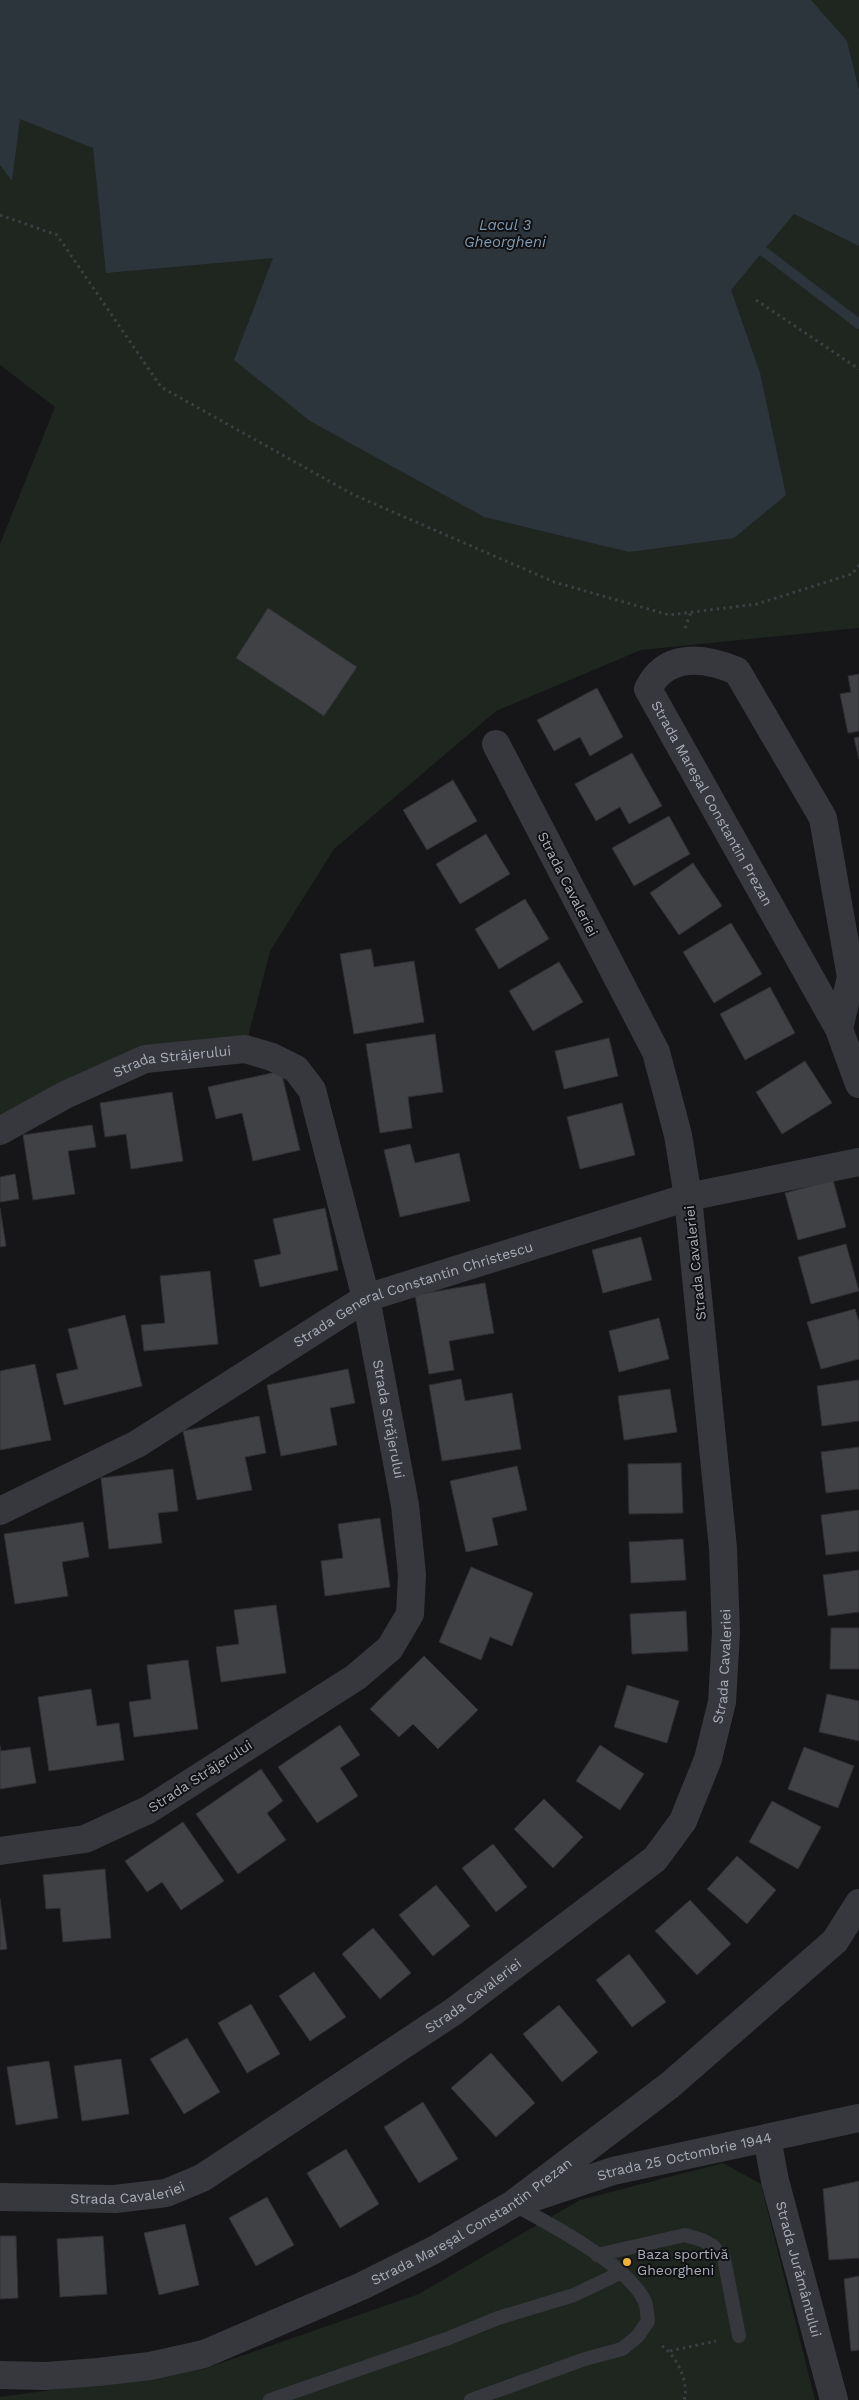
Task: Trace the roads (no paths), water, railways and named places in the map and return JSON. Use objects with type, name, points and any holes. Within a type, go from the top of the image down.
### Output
[{"type":"street","name":"Strada Mareșal Constantin Prezan","points":[[839,1029],[851,977],[823,818],[737,671],[716,662],[693,660],[672,664],[654,676],[648,689],[839,1029],[859,1084]]},
{"type":"street","name":"Strada Cavaleriei","points":[[0,2197],[115,2198],[166,2193],[202,2178],[453,2012],[655,1858],[683,1820],[708,1759],[722,1702],[726,1632],[723,1548],[688,1197],[678,1135],[656,1052],[496,744]]},
{"type":"street","name":"Strada Străjerului","points":[[0,1132],[65,1095],[146,1059],[245,1049],[272,1057],[296,1069],[312,1090],[366,1298],[405,1505],[412,1575],[410,1614],[390,1648],[356,1677],[148,1810],[85,1839],[0,1851]]},
{"type":"street","name":"Strada General Constantin Christescu","points":[[0,1510],[137,1444],[366,1298],[688,1197],[859,1162]]},
{"type":"street","name":"Strada Mareșal Constantin Prezan","points":[[0,2375],[46,2376],[98,2372],[150,2366],[204,2354],[362,2286],[434,2250],[513,2204],[670,2085],[835,1940],[859,1903]]},
{"type":"street","name":"Strada 25 Octombrie 1944","points":[[513,2204],[613,2171],[859,2118]]},
{"type":"street","name":"Strada Jurământului","points":[[767,2138],[775,2181],[834,2400]]},
{"type":"lane","points":[[471,2400],[585,2359],[622,2349],[638,2336],[648,2320],[645,2302],[633,2285],[620,2273],[569,2234],[513,2204]]},
{"type":"lane","points":[[597,2255],[685,2234],[713,2246],[724,2259],[739,2336]]},
{"type":"lane","points":[[270,2400],[449,2338],[498,2318],[574,2295],[620,2273]]},
{"type":"water","name":"Lacul 3 Gheorgheni","points":[[0,0],[811,0],[847,41],[859,90],[859,246],[794,214],[731,290],[760,373],[786,495],[734,538],[629,552],[484,517],[310,421],[234,360],[273,258],[106,273],[93,148],[20,119],[12,181],[0,165]]},
{"type":"waterway","points":[[763,251],[859,324]]},
{"type":"place","name":"Baza sportivă Gheorgheni","points":[[627,2262]]}]
